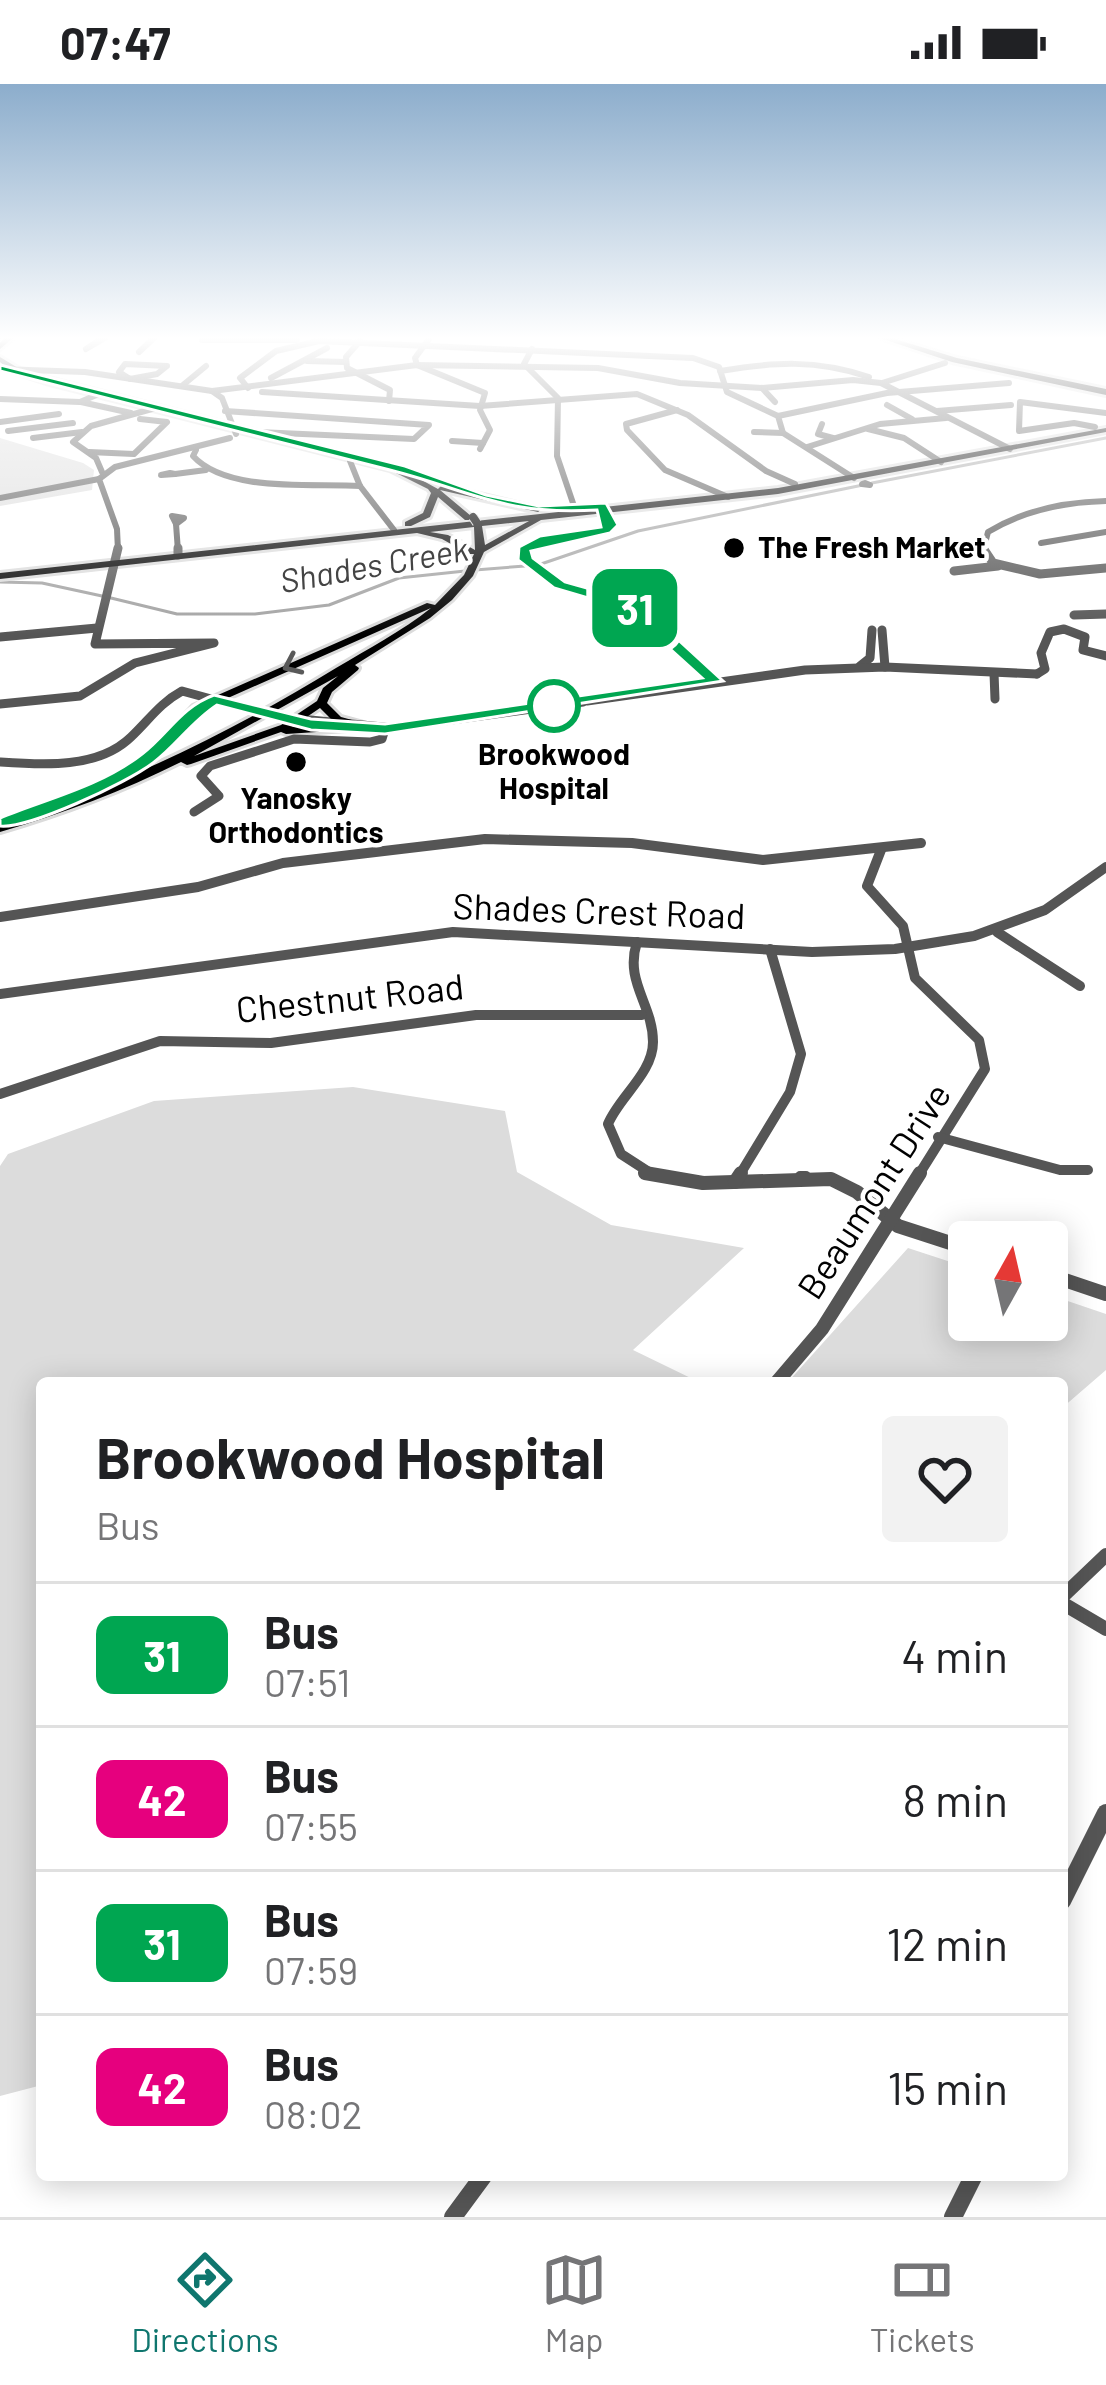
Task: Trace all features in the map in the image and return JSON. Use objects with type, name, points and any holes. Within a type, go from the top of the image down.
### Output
[{"type":"main road","points":[[278,438],[483,498],[523,520],[524,526]]},
{"type":"main road","points":[[604,510],[861,482],[937,460],[1054,438]]},
{"type":"main road","points":[[427,515],[446,523],[510,512],[604,510],[709,500],[795,484],[861,482]]},
{"type":"main road","points":[[395,528],[427,515],[436,487]]},
{"type":"main road","points":[[436,487],[469,518],[476,554]]},
{"type":"main road","points":[[442,536],[469,518],[483,498]]},
{"type":"main road","points":[[658,505],[697,510],[709,500]]},
{"type":"main road","points":[[433,504],[510,533]]},
{"type":"main road","points":[[0,573],[510,512]]},
{"type":"main road","points":[[0,825],[295,722],[321,703],[327,689],[457,586],[476,554],[551,512]]},
{"type":"main road","points":[[442,536],[446,523]]},
{"type":"main road","points":[[395,528],[442,536],[476,554]]},
{"type":"main road","points":[[0,825],[112,782],[251,711],[457,586]]},
{"type":"main road","points":[[112,782],[142,764],[182,720],[214,700],[438,601]]},
{"type":"main road","points":[[133,780],[394,636]]},
{"type":"main road","points":[[321,703],[337,719],[370,728]]},
{"type":"main road","points":[[271,732],[344,728]]},
{"type":"street","points":[[81,438],[74,447],[88,452],[134,454],[151,438]]},
{"type":"street","points":[[0,498],[39,492],[115,467],[195,453],[224,438]]},
{"type":"street","points":[[452,441],[482,446],[486,438]]},
{"type":"street","points":[[558,438],[559,479],[578,510]]},
{"type":"street","points":[[634,438],[664,470],[725,496]]},
{"type":"street","points":[[718,438],[766,471],[795,484]]},
{"type":"street","points":[[791,438],[861,482]]},
{"type":"street","points":[[831,438],[840,440]]},
{"type":"street","points":[[807,447],[846,438]]},
{"type":"street","points":[[902,438],[937,460]]},
{"type":"street","points":[[986,438],[1006,447]]},
{"type":"street","points":[[0,704],[80,696],[135,663],[214,644],[103,647],[93,642],[119,559],[117,529],[100,473],[88,452]]},
{"type":"street","points":[[195,453],[206,470]]},
{"type":"street","points":[[350,461],[360,486],[395,528]]},
{"type":"street","points":[[175,474],[206,470],[360,486]]},
{"type":"street","points":[[1000,566],[982,553],[992,529],[1055,507],[1106,501]]},
{"type":"street","points":[[604,510],[611,525],[605,530],[530,544],[524,550],[534,568],[560,585],[632,606],[715,681]]},
{"type":"street","points":[[176,524],[177,553]]},
{"type":"street","points":[[1041,543],[1106,532]]},
{"type":"street","points":[[1091,534],[1106,543]]},
{"type":"street","points":[[954,571],[1000,566],[1024,571],[1106,568]]},
{"type":"street","points":[[1074,616],[1106,614]]},
{"type":"street","points":[[0,637],[97,628]]},
{"type":"street","points":[[859,667],[870,658],[877,630],[885,667]]},
{"type":"street","points":[[0,763],[92,760],[130,739],[162,700],[182,691],[295,722],[385,729],[715,681],[859,667],[1037,674],[1045,669],[1041,653],[1050,632],[1077,632],[1084,638],[1083,650],[1106,656]]},
{"type":"street","points":[[706,672],[736,679]]},
{"type":"street","points":[[698,684],[706,672]]},
{"type":"street","points":[[994,673],[995,699]]},
{"type":"street","points":[[194,812],[219,796],[201,776],[210,766],[294,739],[370,742],[382,739],[385,729]]},
{"type":"street","points":[[0,917],[198,887],[283,863],[485,839],[632,843],[750,860],[921,843]]},
{"type":"street","name":"Beaumont Drive","points":[[781,1377],[822,1329],[938,1137],[982,1081],[985,1055],[970,1028],[915,978],[903,926],[867,886],[881,850]]},
{"type":"street","name":"Shades Crest Road","points":[[0,994],[445,933],[770,949],[912,950],[997,932],[1057,906],[1106,867]]},
{"type":"street","points":[[997,932],[1080,986]]},
{"type":"street","points":[[637,942],[632,981],[653,1040],[650,1056],[612,1109],[612,1140],[628,1161],[658,1177],[686,1184],[827,1178],[875,1201],[890,1221],[948,1242]]},
{"type":"street","points":[[735,1182],[801,1063],[798,1032],[775,989],[770,949]]},
{"type":"street","name":"Chestnut Road","points":[[0,1094],[160,1041],[301,1040],[476,1015],[642,1015]]},
{"type":"street","points":[[938,1137],[1060,1170],[1088,1170]]},
{"type":"street","points":[[1068,1281],[1106,1294]]},
{"type":"street","points":[[1068,1594],[1106,1555]]},
{"type":"street","points":[[1068,1604],[1106,1629]]},
{"type":"street","points":[[1068,1889],[1105,1815]]},
{"type":"street","points":[[453,2217],[480,2181]]},
{"type":"street","points":[[953,2217],[971,2181]]},
{"type":"shaded area","points":[[0,438],[83,463],[94,470],[92,490],[0,506]]},
{"type":"shaded area","points":[[353,1087],[505,1111],[517,1172],[611,1225],[744,1248],[633,1350],[689,1377],[36,1377],[36,2087],[0,2096],[0,1166],[8,1154],[154,1101]]},
{"type":"shaded area","points":[[908,1248],[948,1261],[948,1341],[1068,1341],[1068,1301],[1106,1314],[1106,1370],[1068,1403],[1068,1377],[792,1377]]},
{"type":"waterway","name":"Shades Creek","points":[[872,483],[1106,438]]},
{"type":"waterway","name":"Shades Creek","points":[[541,564],[638,531],[863,485]]},
{"type":"waterway","name":"Shades Creek","points":[[475,570],[525,566]]},
{"type":"waterway","name":"Shades Creek","points":[[111,598],[177,614],[255,614],[329,605],[399,578],[465,571]]},
{"type":"waterway","name":"Shades Creek","points":[[0,582],[42,583],[102,596]]},
{"type":"bus line","name":"31","points":[[0,822],[117,779],[152,756],[182,720],[214,700],[295,722],[385,729],[715,681],[652,619],[632,606],[560,585],[524,557],[530,544],[605,530],[611,525],[602,506],[539,510],[442,488],[400,468],[279,438]]},
{"type":"place","name":"The Fresh Market","points":[[734,548]]},
{"type":"place","name":"Brookwood Hospital","points":[[554,706]]},
{"type":"place","name":"Yanosky Orthodontics","points":[[296,762]]}]
